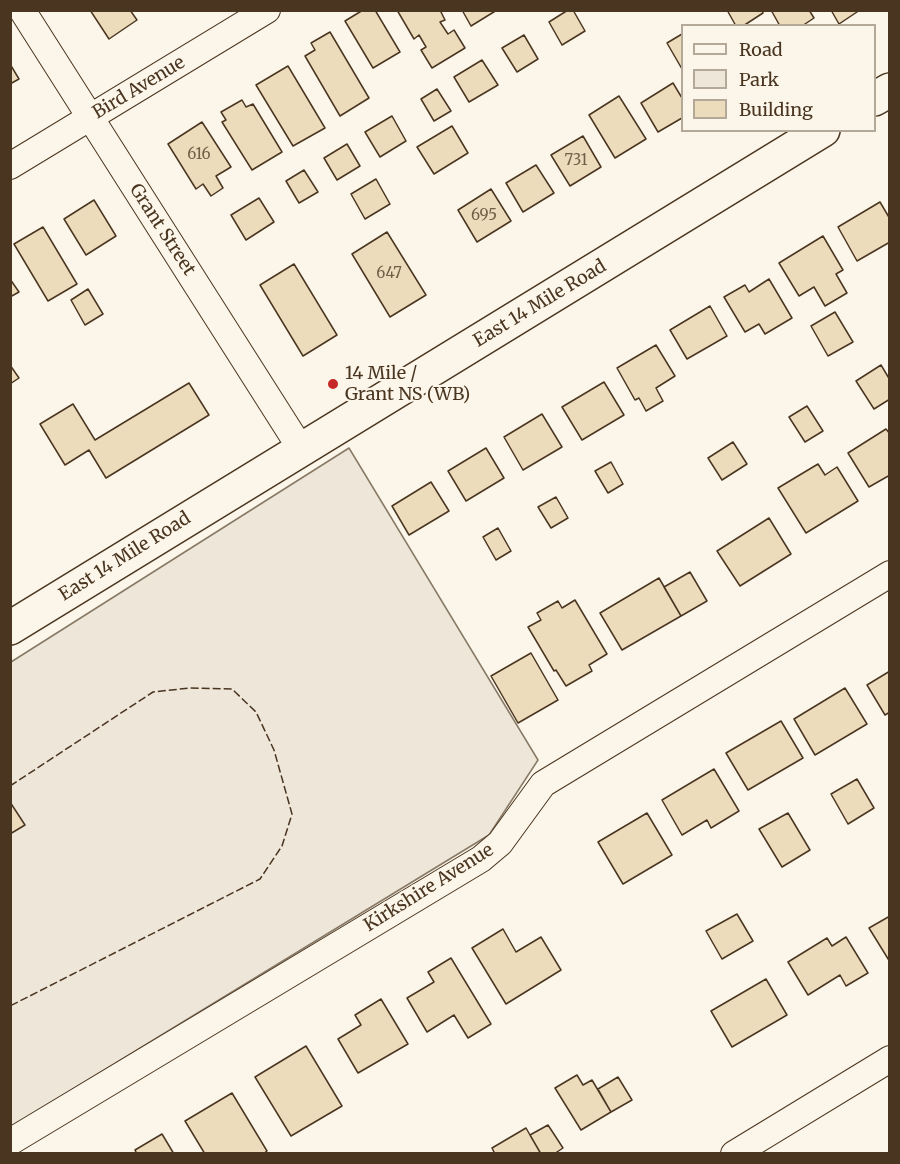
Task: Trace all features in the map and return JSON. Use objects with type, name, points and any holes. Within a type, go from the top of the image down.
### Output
[{"type":"main road","points":[[876,98],[890,90]]},
{"type":"main road","name":"East 14 Mile Road","points":[[10,628],[820,132]]},
{"type":"street","name":"Grant Street","points":[[22,10],[301,449]]},
{"type":"street","name":"Bird Avenue","points":[[10,166],[267,10]]},
{"type":"street","name":"Kirkshire Avenue","points":[[10,1142],[481,859],[500,843],[543,784],[890,574]]},
{"type":"street","points":[[734,1154],[890,1059]]},
{"type":"green space","points":[[349,448],[538,760],[489,835],[11,1127],[11,662]]},
{"type":"building","points":[[90,10],[130,10],[137,20],[109,39]]},
{"type":"building","points":[[363,10],[375,10],[400,52],[373,68],[345,21]]},
{"type":"building","points":[[397,10],[440,10],[445,20],[440,22],[448,34],[454,30],[465,48],[432,68],[421,50],[426,47],[419,35],[414,39]]},
{"type":"building","points":[[462,10],[497,10],[471,26]]},
{"type":"building","points":[[568,10],[573,10],[585,31],[562,45],[549,22]]},
{"type":"building","points":[[727,10],[762,10],[763,13],[746,24],[735,24]]},
{"type":"building","points":[[771,10],[809,10],[814,18],[805,24],[779,24]]},
{"type":"building","points":[[831,10],[860,10],[839,24]]},
{"type":"building","points":[[330,32],[369,98],[340,116],[305,56],[315,50],[311,43]]},
{"type":"building","points":[[524,35],[538,59],[517,72],[502,48]]},
{"type":"building","points":[[681,35],[681,67],[667,43]]},
{"type":"building","points":[[482,60],[498,85],[469,102],[454,77]]},
{"type":"building","points":[[10,64],[19,79],[10,84]]},
{"type":"building","points":[[288,66],[325,128],[293,146],[256,85]]},
{"type":"building","points":[[673,83],[681,96],[681,119],[658,132],[641,103]]},
{"type":"building","points":[[437,89],[451,111],[434,121],[421,99]]},
{"type":"building","points":[[619,96],[646,139],[615,158],[589,115]]},
{"type":"building","points":[[242,100],[246,107],[253,104],[282,152],[252,170],[222,122],[226,120],[221,112]]},
{"type":"building","points":[[392,116],[406,141],[380,157],[365,132]]},
{"type":"building","points":[[202,122],[231,167],[216,176],[223,188],[211,196],[203,184],[196,189],[168,144]]},
{"type":"building","points":[[452,126],[468,153],[434,174],[417,147]]},
{"type":"building","points":[[583,136],[601,167],[570,186],[551,155]]},
{"type":"building","points":[[347,144],[360,166],[337,180],[324,158]]},
{"type":"building","points":[[536,165],[554,193],[523,212],[506,183]]},
{"type":"building","points":[[304,170],[318,192],[299,203],[286,181]]},
{"type":"building","points":[[376,179],[390,204],[365,219],[351,194]]},
{"type":"building","points":[[491,189],[511,221],[477,242],[458,210]]},
{"type":"building","points":[[259,198],[274,222],[246,240],[231,215]]},
{"type":"building","points":[[94,200],[116,236],[86,255],[64,219]]},
{"type":"building","points":[[880,202],[890,219],[890,242],[857,261],[838,227]]},
{"type":"building","points":[[43,227],[77,284],[48,301],[14,244]]},
{"type":"building","points":[[387,232],[426,295],[390,317],[352,254]]},
{"type":"building","points":[[823,236],[843,270],[836,274],[847,293],[825,306],[814,287],[799,296],[779,263]]},
{"type":"building","points":[[294,264],[337,335],[303,356],[260,285]]},
{"type":"building","points":[[10,279],[19,292],[10,297]]},
{"type":"building","points":[[769,279],[792,318],[765,334],[759,324],[745,332],[724,297],[745,285],[749,292]]},
{"type":"building","points":[[88,289],[103,314],[85,325],[71,300]]},
{"type":"building","points":[[710,306],[727,336],[687,359],[670,330]]},
{"type":"building","points":[[835,312],[853,342],[828,356],[811,326]]},
{"type":"building","points":[[656,345],[675,376],[656,388],[663,401],[646,411],[639,398],[635,400],[617,368]]},
{"type":"building","points":[[10,365],[19,378],[10,384]]},
{"type":"building","points":[[881,365],[890,380],[890,399],[874,409],[856,381]]},
{"type":"building","points":[[604,382],[624,415],[582,440],[562,407]]},
{"type":"building","points":[[189,383],[209,415],[106,478],[89,450],[65,465],[40,424],[73,404],[95,440]]},
{"type":"building","points":[[807,406],[823,431],[805,442],[789,417]]},
{"type":"building","points":[[542,414],[562,447],[523,470],[504,437]]},
{"type":"building","points":[[886,429],[890,434],[890,475],[869,487],[848,453]]},
{"type":"building","points":[[733,442],[747,464],[722,480],[708,458]]},
{"type":"building","points":[[486,448],[504,478],[466,501],[448,471]]},
{"type":"building","points":[[611,462],[623,484],[608,493],[595,471]]},
{"type":"building","points":[[818,464],[825,475],[837,467],[858,501],[806,533],[778,488]]},
{"type":"building","points":[[431,482],[449,511],[409,535],[392,506]]},
{"type":"building","points":[[556,497],[568,518],[551,528],[538,507]]},
{"type":"building","points":[[769,518],[791,554],[740,586],[717,551]]},
{"type":"building","points":[[498,528],[511,551],[496,560],[483,537]]},
{"type":"building","points":[[690,572],[707,601],[681,616],[664,587]]},
{"type":"building","points":[[659,578],[681,616],[622,650],[600,613]]},
{"type":"building","points":[[575,600],[607,654],[589,665],[592,671],[566,686],[556,670],[554,671],[528,627],[541,620],[537,613],[558,601],[562,608]]},
{"type":"building","points":[[531,653],[558,700],[518,723],[491,676]]},
{"type":"building","points":[[890,671],[890,712],[885,715],[867,685]]},
{"type":"building","points":[[845,688],[867,724],[815,755],[794,719]]},
{"type":"building","points":[[781,721],[803,758],[748,790],[726,753]]},
{"type":"building","points":[[714,769],[739,811],[711,828],[707,820],[682,835],[662,800]]},
{"type":"building","points":[[857,779],[874,808],[848,824],[831,794]]},
{"type":"building","points":[[10,802],[25,825],[10,834]]},
{"type":"building","points":[[647,813],[672,855],[623,884],[598,842]]},
{"type":"building","points":[[788,813],[810,850],[782,867],[759,829]]},
{"type":"building","points":[[737,914],[753,941],[722,959],[706,931]]},
{"type":"building","points":[[890,916],[890,962],[869,928]]},
{"type":"building","points":[[503,929],[516,952],[541,937],[561,970],[506,1004],[472,948]]},
{"type":"building","points":[[846,937],[868,973],[846,986],[840,975],[808,995],[788,962],[827,938],[832,946]]},
{"type":"building","points":[[451,958],[491,1024],[468,1038],[454,1015],[427,1032],[407,998],[434,982],[428,972]]},
{"type":"building","points":[[766,979],[787,1015],[732,1047],[711,1011]]},
{"type":"building","points":[[381,999],[408,1044],[358,1073],[338,1039],[361,1025],[355,1015]]},
{"type":"building","points":[[306,1046],[342,1106],[291,1136],[255,1077]]},
{"type":"building","points":[[577,1075],[583,1085],[592,1080],[611,1112],[581,1130],[555,1088]]},
{"type":"building","points":[[618,1077],[632,1100],[611,1112],[598,1089]]},
{"type":"building","points":[[232,1093],[267,1151],[263,1154],[205,1154],[185,1121]]},
{"type":"building","points":[[548,1125],[563,1148],[554,1154],[541,1154],[530,1135]]},
{"type":"building","points":[[526,1128],[541,1154],[495,1154],[492,1148]]},
{"type":"building","points":[[162,1134],[174,1154],[137,1154],[135,1150]]},
{"type":"fence","points":[[10,786],[153,692],[190,688],[232,689],[256,712],[274,750],[292,814],[282,846],[260,879],[10,1006]]},
{"type":"place","name":"14 Mile / Grant NS (WB)","points":[[333,384]]}]
